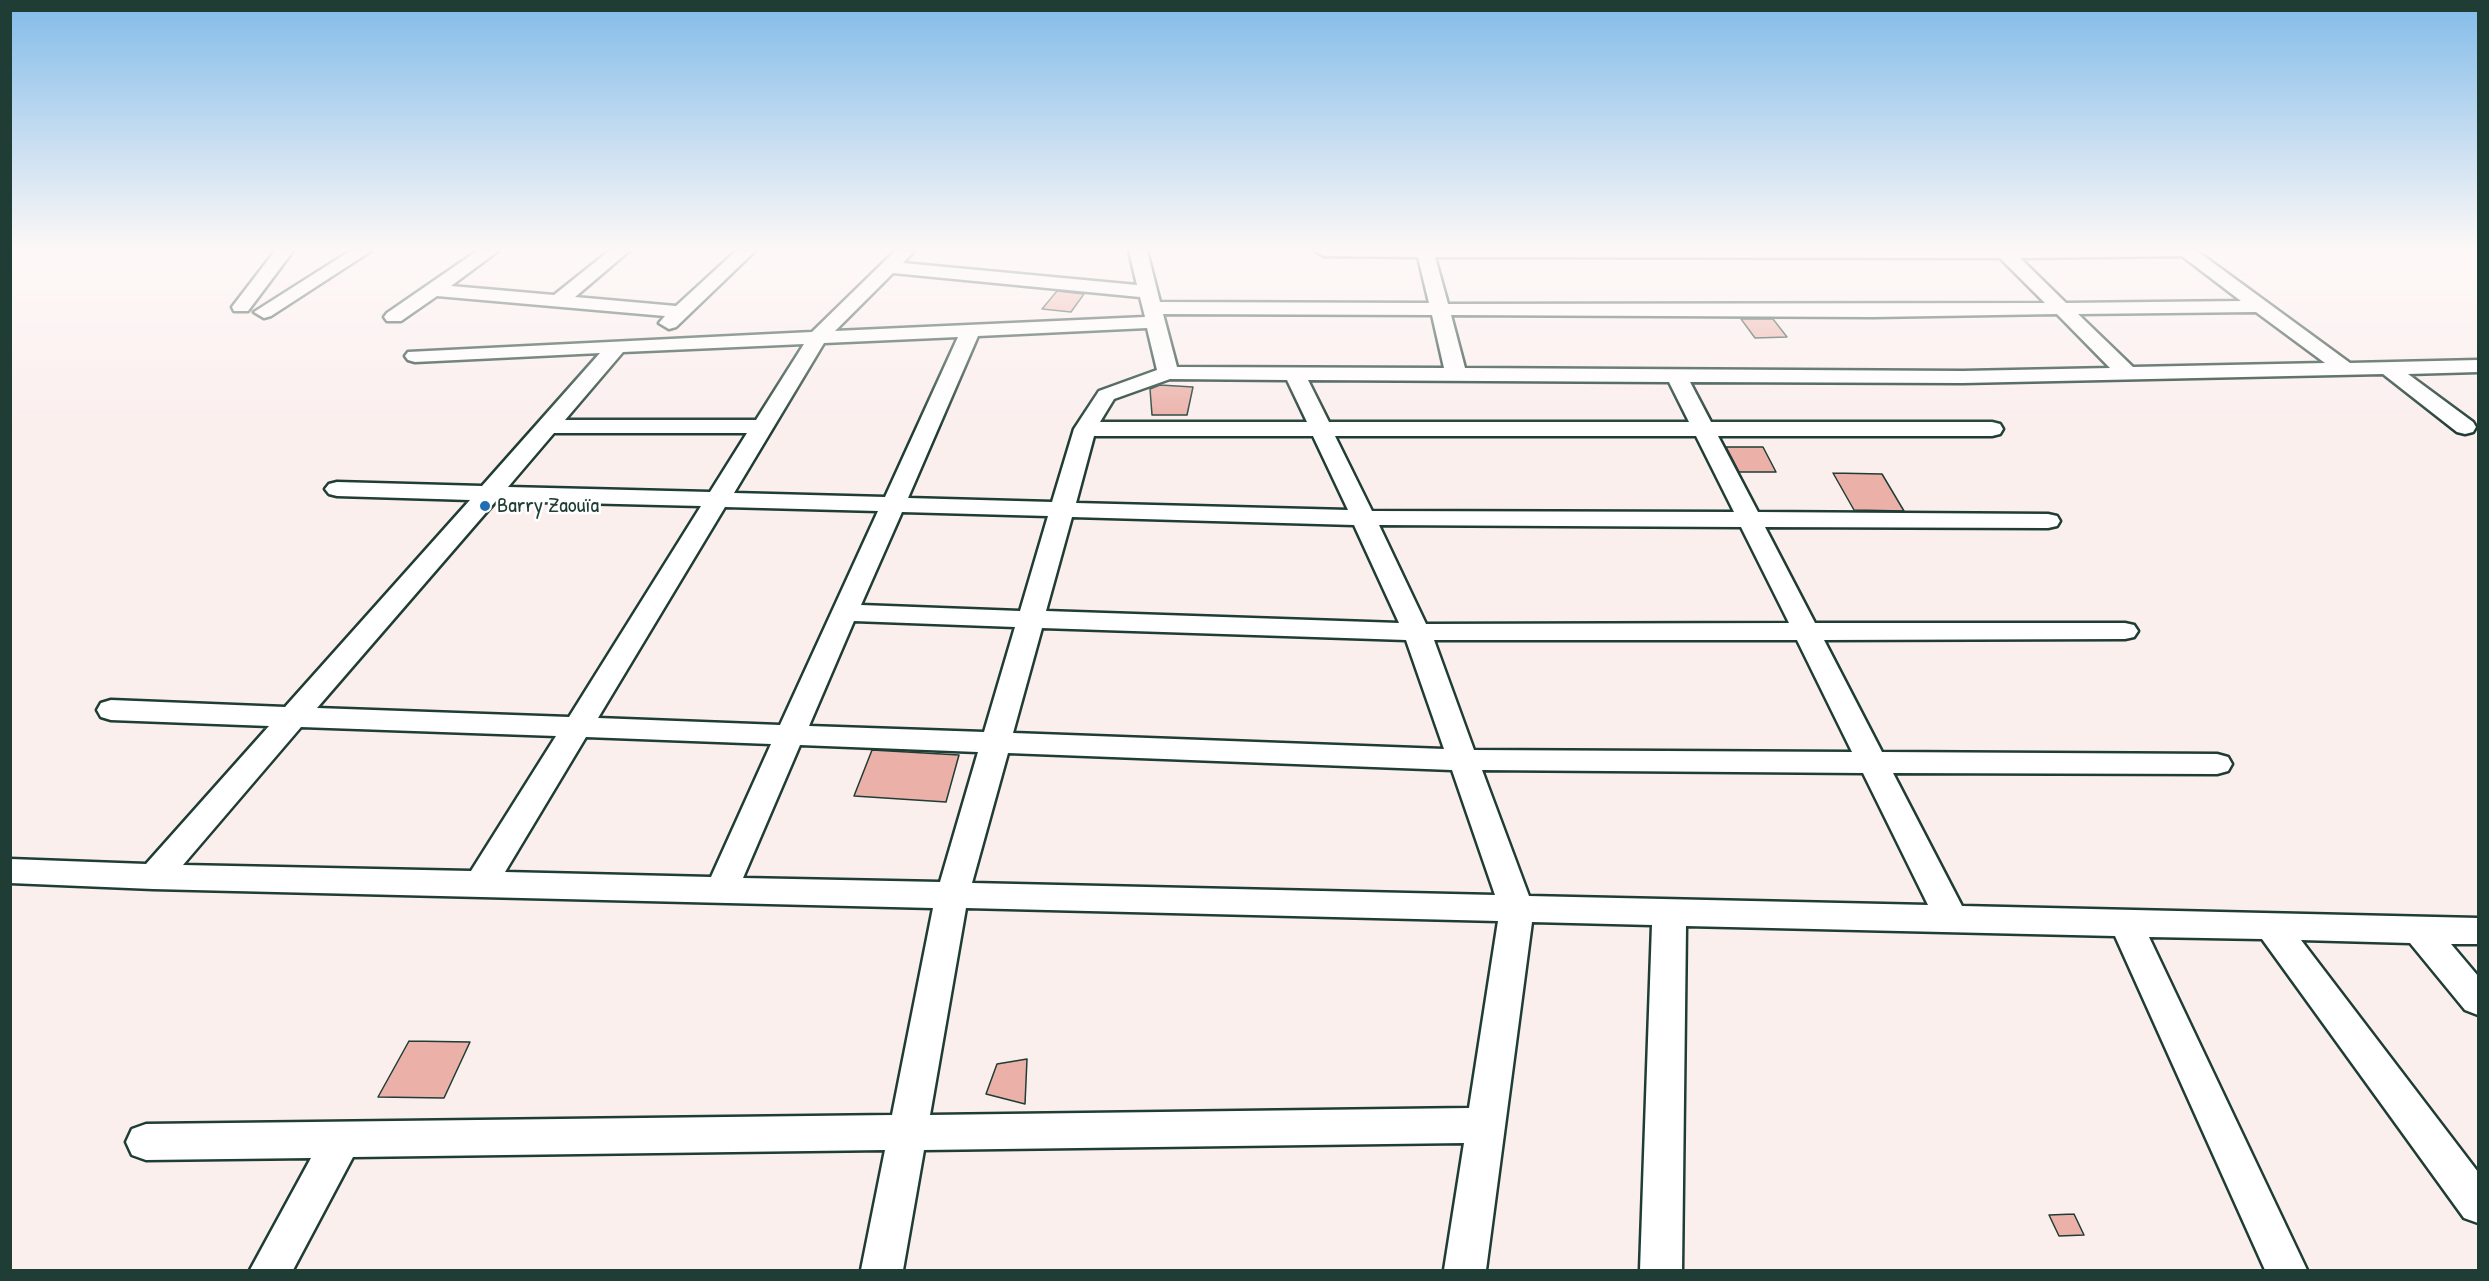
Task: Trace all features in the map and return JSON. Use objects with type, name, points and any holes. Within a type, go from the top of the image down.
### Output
[{"type":"street","points":[[394,317],[403,311]]},
{"type":"street","points":[[666,311],[680,312]]},
{"type":"street","points":[[480,885],[818,338],[846,311]]},
{"type":"street","points":[[415,356],[971,330],[1122,311]]},
{"type":"street","points":[[1153,311],[1168,373]]},
{"type":"street","points":[[1440,311],[1456,374]]},
{"type":"street","points":[[1825,311],[1887,311]]},
{"type":"street","points":[[2064,311],[2127,373]]},
{"type":"street","points":[[2267,311],[2346,369]]},
{"type":"street","points":[[643,346],[680,312]]},
{"type":"street","points":[[721,890],[971,330]]},
{"type":"street","points":[[153,877],[617,347]]},
{"type":"street","points":[[882,1270],[952,896],[1085,429],[1106,395],[1168,373],[1962,377],[2478,366]]},
{"type":"street","points":[[2455,367],[2478,380]]},
{"type":"street","points":[[2388,368],[2465,427]]},
{"type":"street","points":[[1295,374],[1417,632],[1517,909],[1465,1270]]},
{"type":"street","points":[[1676,375],[1952,919]]},
{"type":"street","points":[[548,426],[763,427]]},
{"type":"street","points":[[1085,429],[1992,429]]},
{"type":"street","points":[[337,489],[1363,518],[2048,522]]},
{"type":"street","points":[[845,613],[1417,632],[2125,631]]},
{"type":"street","points":[[111,710],[1463,760],[2217,764]]},
{"type":"street","points":[[10,871],[480,885],[2478,931]]},
{"type":"street","points":[[1661,1270],[1669,912]]},
{"type":"street","points":[[2126,923],[2286,1270]]},
{"type":"street","points":[[2271,926],[2478,1204]]},
{"type":"street","points":[[2419,930],[2478,999]]},
{"type":"street","points":[[146,1142],[1486,1125]]},
{"type":"street","points":[[271,1270],[342,1139]]},
{"type":"building","points":[[1741,319],[1773,319],[1787,337],[1755,338]]},
{"type":"building","points":[[1160,385],[1193,387],[1187,415],[1152,415],[1150,389]]},
{"type":"building","points":[[1726,447],[1763,447],[1776,472],[1739,472]]},
{"type":"building","points":[[1833,473],[1882,474],[1904,511],[1854,510]]},
{"type":"building","points":[[872,750],[959,755],[946,802],[854,796]]},
{"type":"building","points":[[409,1041],[470,1042],[444,1098],[378,1097]]},
{"type":"building","points":[[1027,1059],[1025,1104],[986,1094],[997,1064]]},
{"type":"building","points":[[2074,1214],[2084,1235],[2059,1236],[2049,1215]]},
{"type":"place","name":"Barry Zaouïa","points":[[485,506]]}]
